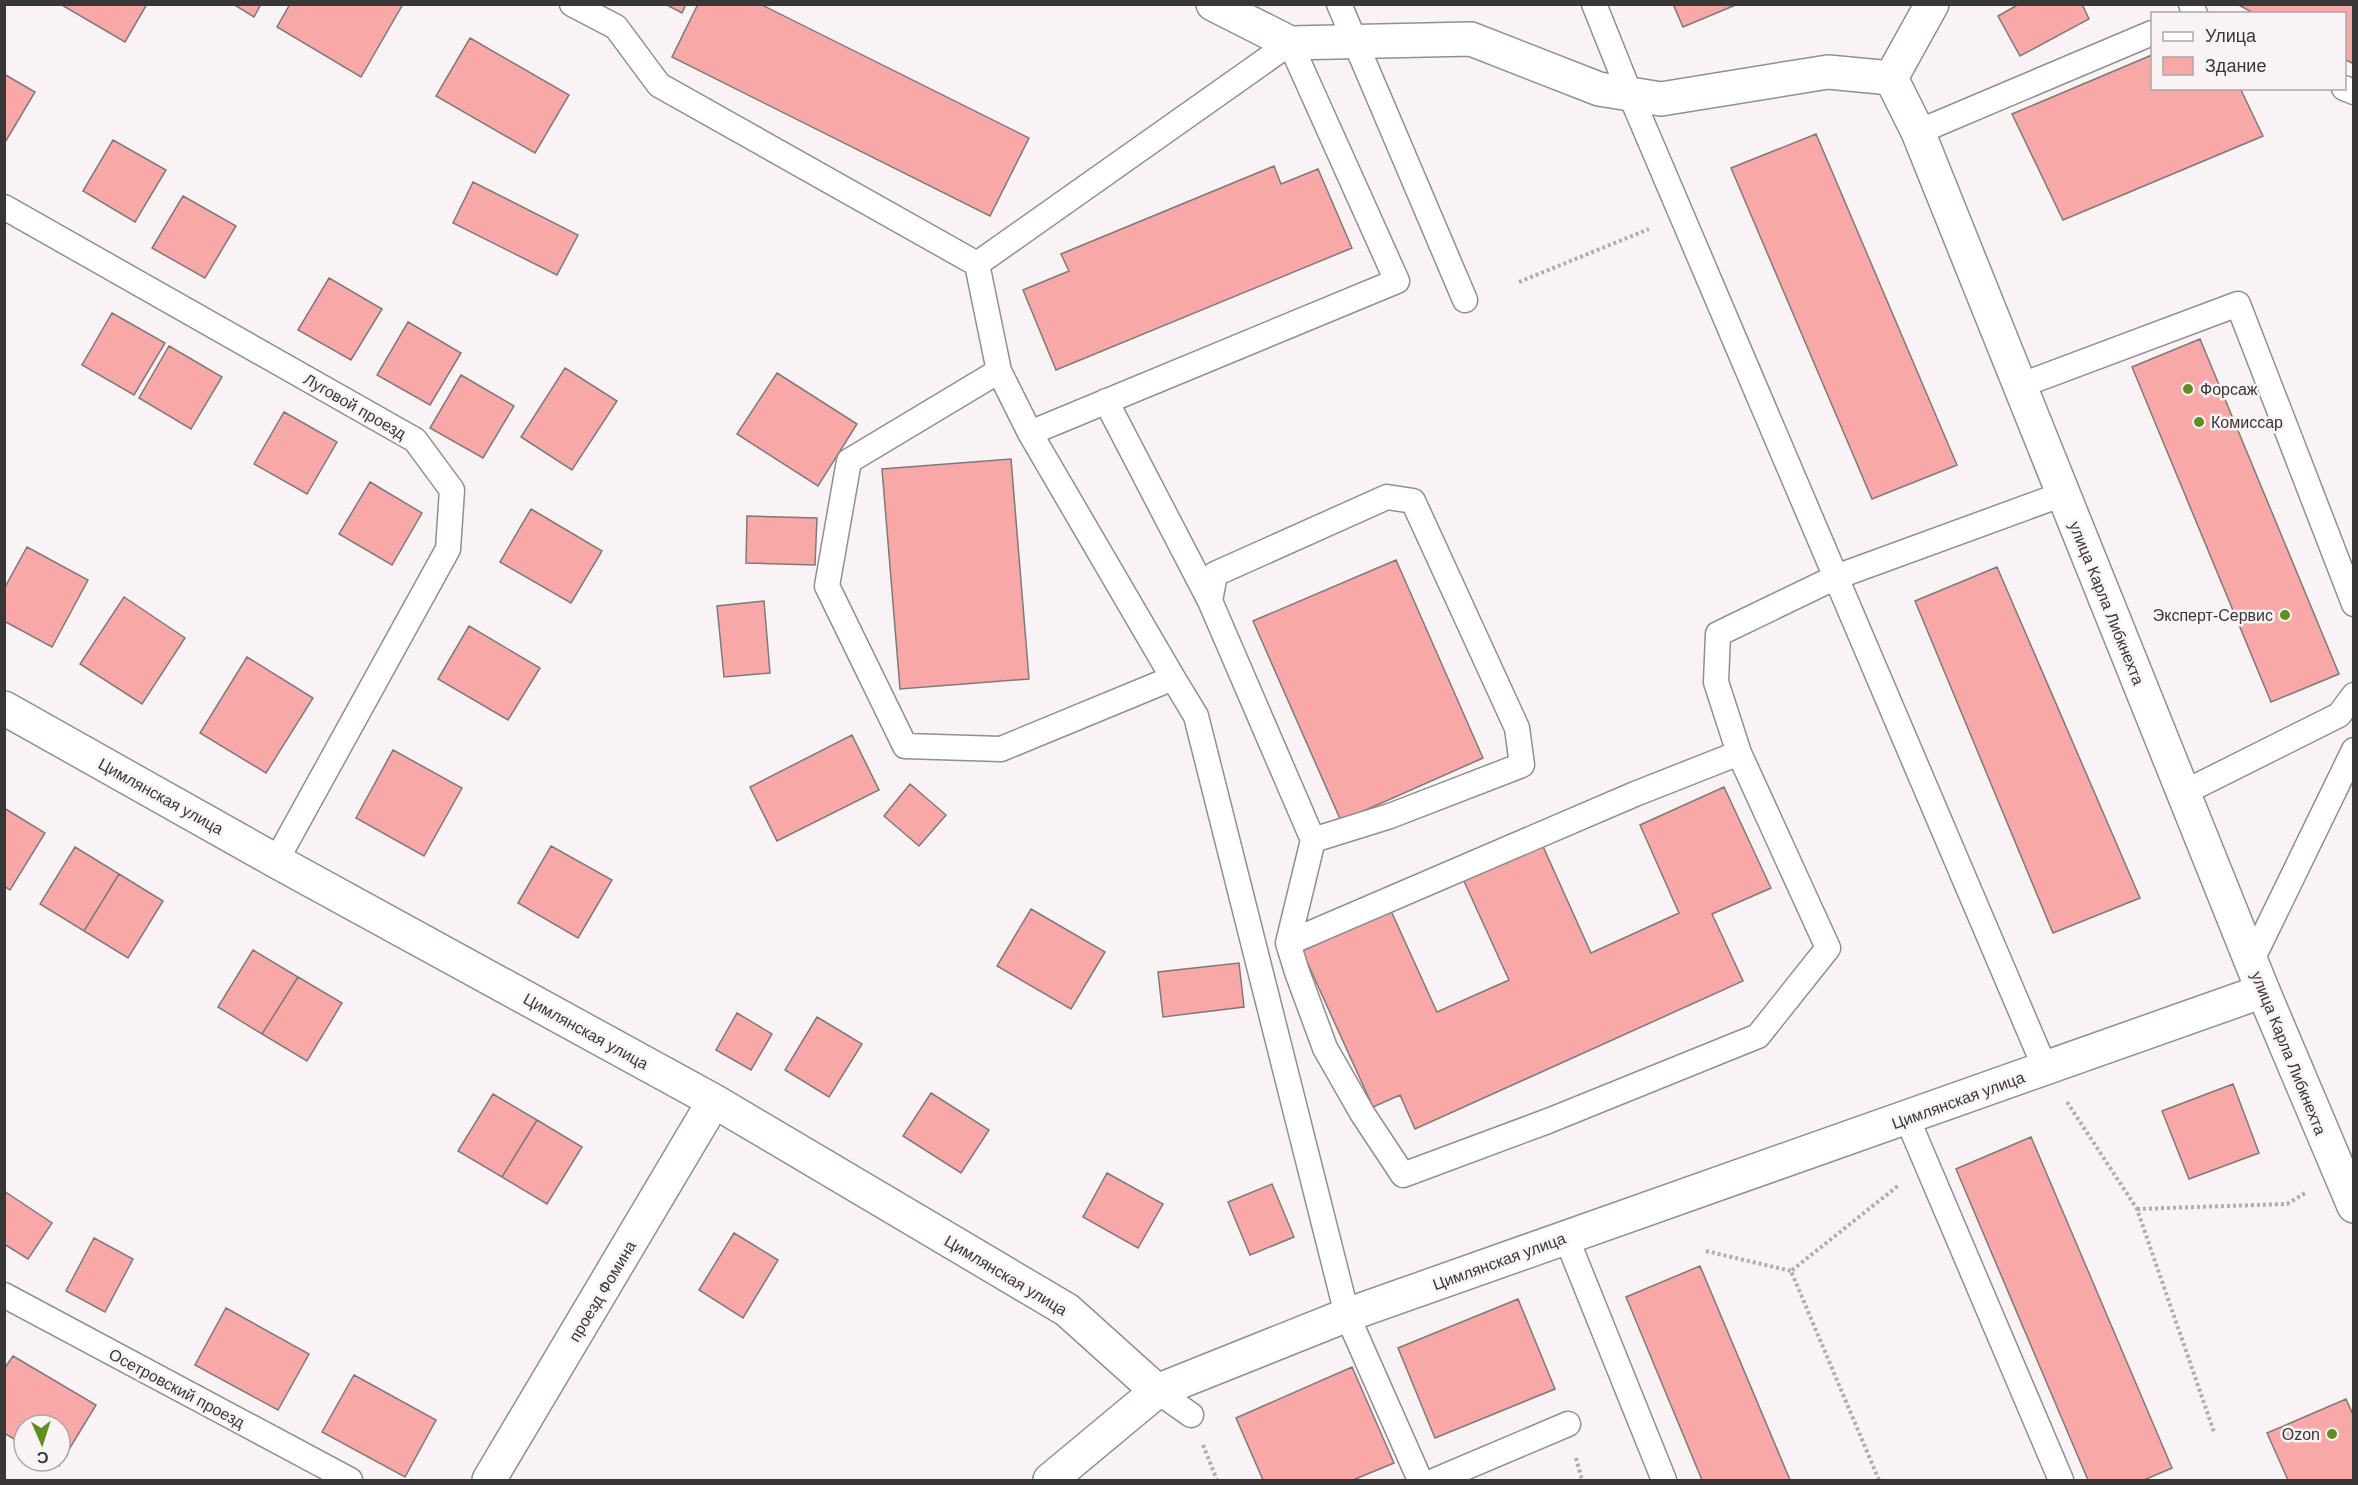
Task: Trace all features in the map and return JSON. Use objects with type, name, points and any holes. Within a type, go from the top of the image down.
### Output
[{"type":"street","points":[[1213,4],[1290,43],[1471,39],[1599,89],[1661,99],[1828,72],[1891,78],[1932,4]]},
{"type":"street","name":"улица Карла Либкнехта","points":[[1891,78],[1918,132],[2257,976],[2354,1206]]},
{"type":"street","name":"Цимлянская улица","points":[[4,708],[276,861],[714,1101],[1067,1310],[1157,1392],[1347,1315],[2045,1068],[2257,976]]},
{"type":"street","name":"проезд Фомина","points":[[489,1480],[714,1101]]},
{"type":"street","points":[[1050,1480],[1157,1392]]},
{"type":"lane","points":[[572,4],[616,27],[659,85],[977,264],[999,371],[1030,433],[1196,716],[1347,1315],[1420,1480]]},
{"type":"lane","points":[[1339,4],[1465,300]]},
{"type":"lane","points":[[1594,4],[1630,94],[2045,1068]]},
{"type":"lane","points":[[1918,132],[2151,33]]},
{"type":"lane","points":[[977,264],[1290,43],[1397,281],[1030,433]]},
{"type":"lane","name":"Луговой проезд","points":[[4,207],[415,440],[452,490],[448,549],[276,861]]},
{"type":"lane","points":[[2019,386],[2238,303],[2354,604]]},
{"type":"lane","points":[[999,371],[849,461],[827,586],[905,746],[1001,749],[1173,678]]},
{"type":"lane","points":[[1106,401],[1210,601],[1313,840],[1288,942],[1325,1048],[1362,1113],[1403,1175],[1548,1121],[1758,1036],[1828,948],[1739,753],[1716,682],[1718,634],[1836,577],[2063,494]]},
{"type":"lane","points":[[1210,601],[1215,574],[1387,497],[1413,501],[1517,728],[1522,765],[1390,816],[1313,840]]},
{"type":"lane","points":[[2183,793],[2339,715],[2354,695]]},
{"type":"lane","points":[[2257,976],[2354,750]]},
{"type":"lane","points":[[1288,942],[1635,794],[1739,753]]},
{"type":"lane","points":[[1907,1118],[2061,1480]]},
{"type":"lane","points":[[1566,1237],[1664,1480]]},
{"type":"lane","name":"Осетровский проезд","points":[[4,1295],[350,1480]]},
{"type":"lane","points":[[1157,1392],[1191,1415]]},
{"type":"lane","points":[[1436,1480],[1568,1424]]},
{"type":"path","points":[[1519,282],[1682,216]]},
{"type":"path","points":[[2045,1068],[2137,1209],[2214,1432]]},
{"type":"path","points":[[1791,1271],[1926,1163]]},
{"type":"path","points":[[2137,1209],[2287,1204],[2338,1172]]},
{"type":"path","points":[[1706,1251],[1791,1271]]},
{"type":"path","points":[[1791,1271],[1879,1480]]},
{"type":"building","points":[[60,4],[147,4],[125,42]]},
{"type":"building","points":[[233,4],[261,4],[254,17]]},
{"type":"building","points":[[290,4],[403,4],[361,77],[277,27]]},
{"type":"building","points":[[665,4],[686,4],[682,13]]},
{"type":"building","points":[[698,4],[760,4],[1029,138],[990,216],[672,57]]},
{"type":"building","points":[[1673,4],[1738,4],[1683,27]]},
{"type":"building","points":[[2019,4],[2082,4],[2089,19],[2020,56],[1998,16]]},
{"type":"building","points":[[2237,4],[2354,4],[2354,64],[2346,60],[2346,12],[2251,12]]},
{"type":"building","points":[[470,38],[569,95],[535,153],[436,96]]},
{"type":"building","points":[[2151,55],[2151,90],[2241,90],[2263,136],[2063,220],[2012,114]]},
{"type":"building","points":[[4,74],[35,92],[4,144]]},
{"type":"building","points":[[1816,134],[1957,465],[1872,499],[1731,168]]},
{"type":"building","points":[[113,140],[166,170],[135,222],[83,191]]},
{"type":"building","points":[[1274,166],[1281,184],[1318,169],[1352,248],[1056,370],[1023,290],[1069,271],[1061,254]]},
{"type":"building","points":[[473,182],[578,235],[557,275],[453,223]]},
{"type":"building","points":[[183,196],[236,226],[205,278],[152,248]]},
{"type":"building","points":[[329,278],[382,309],[351,360],[298,330]]},
{"type":"building","points":[[112,313],[165,343],[134,395],[82,365]]},
{"type":"building","points":[[408,322],[461,353],[430,405],[377,375]]},
{"type":"building","points":[[2200,339],[2339,674],[2271,702],[2132,367]]},
{"type":"building","points":[[169,346],[222,377],[191,429],[139,398]]},
{"type":"building","points":[[565,368],[617,401],[572,470],[521,437]]},
{"type":"building","points":[[777,373],[857,424],[818,486],[737,434]]},
{"type":"building","points":[[461,375],[514,406],[483,458],[430,428]]},
{"type":"building","points":[[284,412],[337,442],[307,494],[254,464]]},
{"type":"building","points":[[1011,459],[1029,679],[900,689],[882,469]]},
{"type":"building","points":[[370,482],[422,513],[392,565],[339,534]]},
{"type":"building","points":[[531,509],[602,551],[571,603],[500,562]]},
{"type":"building","points":[[747,516],[817,518],[815,565],[746,563]]},
{"type":"building","points":[[27,547],[88,580],[52,647],[4,621],[4,589]]},
{"type":"building","points":[[1396,560],[1483,758],[1341,821],[1253,621]]},
{"type":"building","points":[[1997,567],[2140,898],[2053,933],[1915,601]]},
{"type":"building","points":[[124,597],[185,638],[142,704],[80,664]]},
{"type":"building","points":[[764,601],[770,673],[724,677],[717,606]]},
{"type":"building","points":[[469,626],[540,668],[508,720],[438,679]]},
{"type":"building","points":[[247,657],[313,698],[266,773],[200,733]]},
{"type":"building","points":[[852,735],[879,790],[777,841],[750,787]]},
{"type":"building","points":[[393,750],[462,788],[424,856],[356,818]]},
{"type":"building","points":[[910,784],[946,815],[919,846],[884,816]]},
{"type":"building","points":[[1724,787],[1771,888],[1712,914],[1743,981],[1415,1129],[1400,1095],[1373,1107],[1302,951],[1391,911],[1437,1012],[1509,980],[1462,877],[1541,842],[1591,953],[1679,913],[1640,825]]},
{"type":"building","points":[[4,808],[45,833],[10,890],[4,886]]},
{"type":"building","points":[[551,846],[612,880],[578,938],[518,903]]},
{"type":"building","points":[[75,847],[119,874],[84,931],[40,904]]},
{"type":"building","points":[[119,874],[163,901],[128,958],[84,931]]},
{"type":"building","points":[[1031,909],[1105,952],[1071,1009],[997,966]]},
{"type":"building","points":[[253,950],[298,977],[262,1034],[218,1007]]},
{"type":"building","points":[[1239,963],[1244,1007],[1163,1017],[1158,972]]},
{"type":"building","points":[[298,977],[342,1003],[307,1061],[262,1034]]},
{"type":"building","points":[[737,1013],[772,1034],[751,1070],[716,1050]]},
{"type":"building","points":[[817,1017],[862,1044],[829,1097],[785,1070]]},
{"type":"building","points":[[2233,1084],[2259,1153],[2189,1179],[2162,1111]]},
{"type":"building","points":[[931,1093],[989,1130],[961,1173],[903,1136]]},
{"type":"building","points":[[493,1094],[537,1120],[502,1177],[458,1151]]},
{"type":"building","points":[[537,1120],[582,1147],[547,1204],[502,1177]]},
{"type":"building","points":[[2031,1137],[2172,1468],[2144,1480],[2088,1480],[1956,1169]]},
{"type":"building","points":[[1107,1173],[1163,1204],[1138,1248],[1083,1217]]},
{"type":"building","points":[[1272,1184],[1294,1237],[1250,1255],[1228,1202]]},
{"type":"building","points":[[4,1191],[52,1223],[28,1259],[4,1244]]},
{"type":"building","points":[[734,1233],[778,1260],[743,1318],[699,1290]]},
{"type":"building","points":[[94,1238],[133,1259],[105,1312],[66,1291]]},
{"type":"building","points":[[1700,1266],[1790,1480],[1702,1480],[1626,1297]]},
{"type":"building","points":[[1518,1299],[1555,1389],[1435,1438],[1398,1348]]},
{"type":"building","points":[[226,1308],[309,1354],[278,1410],[195,1365]]},
{"type":"building","points":[[13,1356],[96,1405],[72,1445],[72,1413],[12,1413],[12,1438],[4,1433],[4,1369]]},
{"type":"building","points":[[1352,1367],[1394,1463],[1353,1480],[1263,1480],[1236,1418]]},
{"type":"building","points":[[354,1375],[436,1420],[405,1477],[322,1432]]},
{"type":"building","points":[[2346,1399],[2354,1417],[2354,1480],[2288,1480],[2267,1433]]},
{"type":"place","name":"Форсаж","points":[[2188,389]]},
{"type":"place","name":"Комиссар","points":[[2199,422]]},
{"type":"place","name":"Эксперт-Сервис","points":[[2285,615]]},
{"type":"place","name":"Ozon","points":[[2332,1434]]}]
